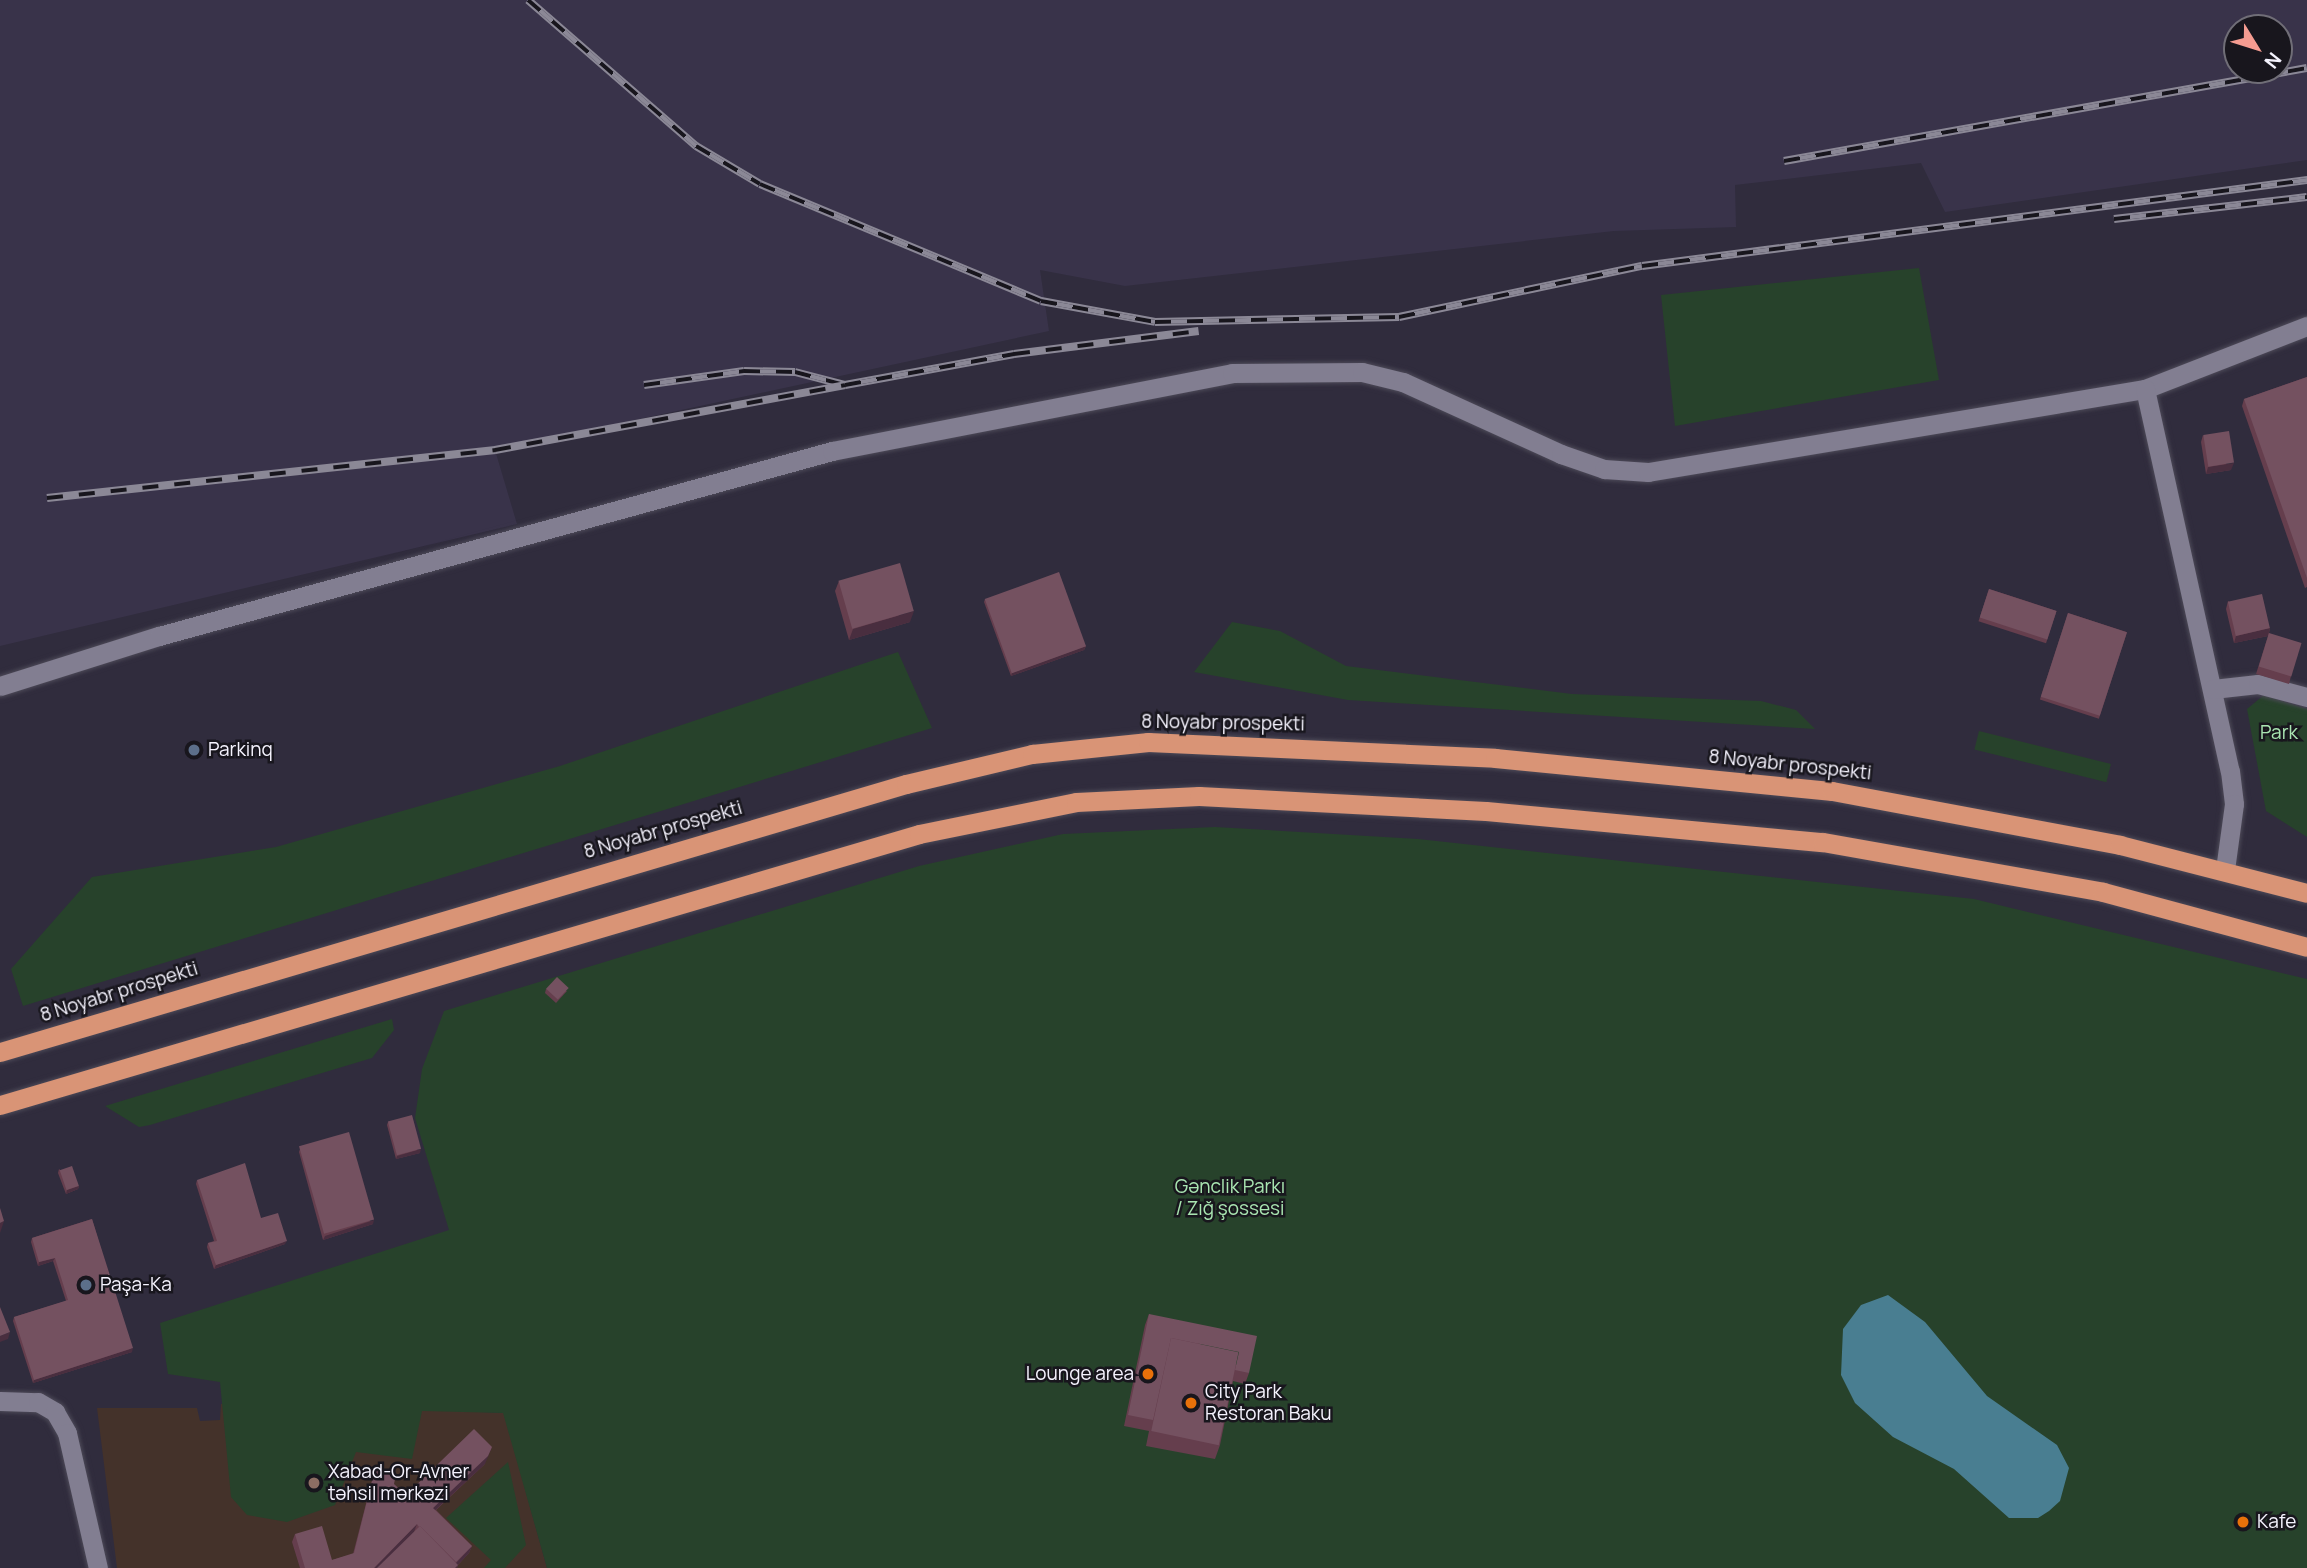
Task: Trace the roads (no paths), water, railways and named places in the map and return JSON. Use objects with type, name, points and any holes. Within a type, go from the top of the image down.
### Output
[{"type":"highway","name":"8 Noyabr prospekti","points":[[0,1052],[906,784],[1032,754],[1134,743],[1495,758],[1832,791],[2225,870],[2307,893]]},
{"type":"highway","points":[[0,1105],[919,834],[1100,801],[1199,796],[1486,811],[1823,842],[2102,892],[2307,947]]},
{"type":"street","points":[[0,686],[159,636],[832,451],[1232,373],[1362,372],[1403,382],[1572,458],[1604,469],[1648,471],[2145,389],[2307,326]]},
{"type":"street","points":[[2145,389],[2213,689],[2234,804],[2225,870]]},
{"type":"street","points":[[2213,689],[2258,684],[2307,697]]},
{"type":"street","points":[[0,1401],[38,1402],[55,1412],[67,1433],[98,1568]]},
{"type":"water","points":[[1888,1295],[1925,1322],[1987,1396],[2057,1445],[2069,1468],[2060,1501],[2049,1511],[2038,1518],[2009,1518],[1954,1469],[1893,1437],[1855,1403],[1841,1375],[1843,1329],[1861,1305]]},
{"type":"railway","points":[[528,0],[696,146],[760,184],[1041,301],[1155,322],[1399,317],[1642,266],[2307,180]]},
{"type":"railway","points":[[1784,161],[2307,68]]},
{"type":"railway","points":[[2114,219],[2307,197]]},
{"type":"railway","points":[[644,385],[744,371],[795,372],[845,385],[1014,354],[1199,331]]},
{"type":"railway","points":[[47,498],[495,450],[845,385]]},
{"type":"place","name":"Parkinq","points":[[194,750]]},
{"type":"place","name":"Paşa-Ka","points":[[86,1285]]},
{"type":"place","name":"Lounge area","points":[[1148,1374]]},
{"type":"place","name":"City Park Restoran Baku","points":[[1191,1403]]},
{"type":"place","name":"Xabad-Or-Avner təhsil mərkəzi","points":[[314,1483]]},
{"type":"place","name":"Kafe","points":[[2243,1522]]},
{"type":"park label","name":"Park","points":[[2279,733]]},
{"type":"park label","name":"Gənclik Parkı / Zığ şossesi","points":[[1230,1198]]}]
